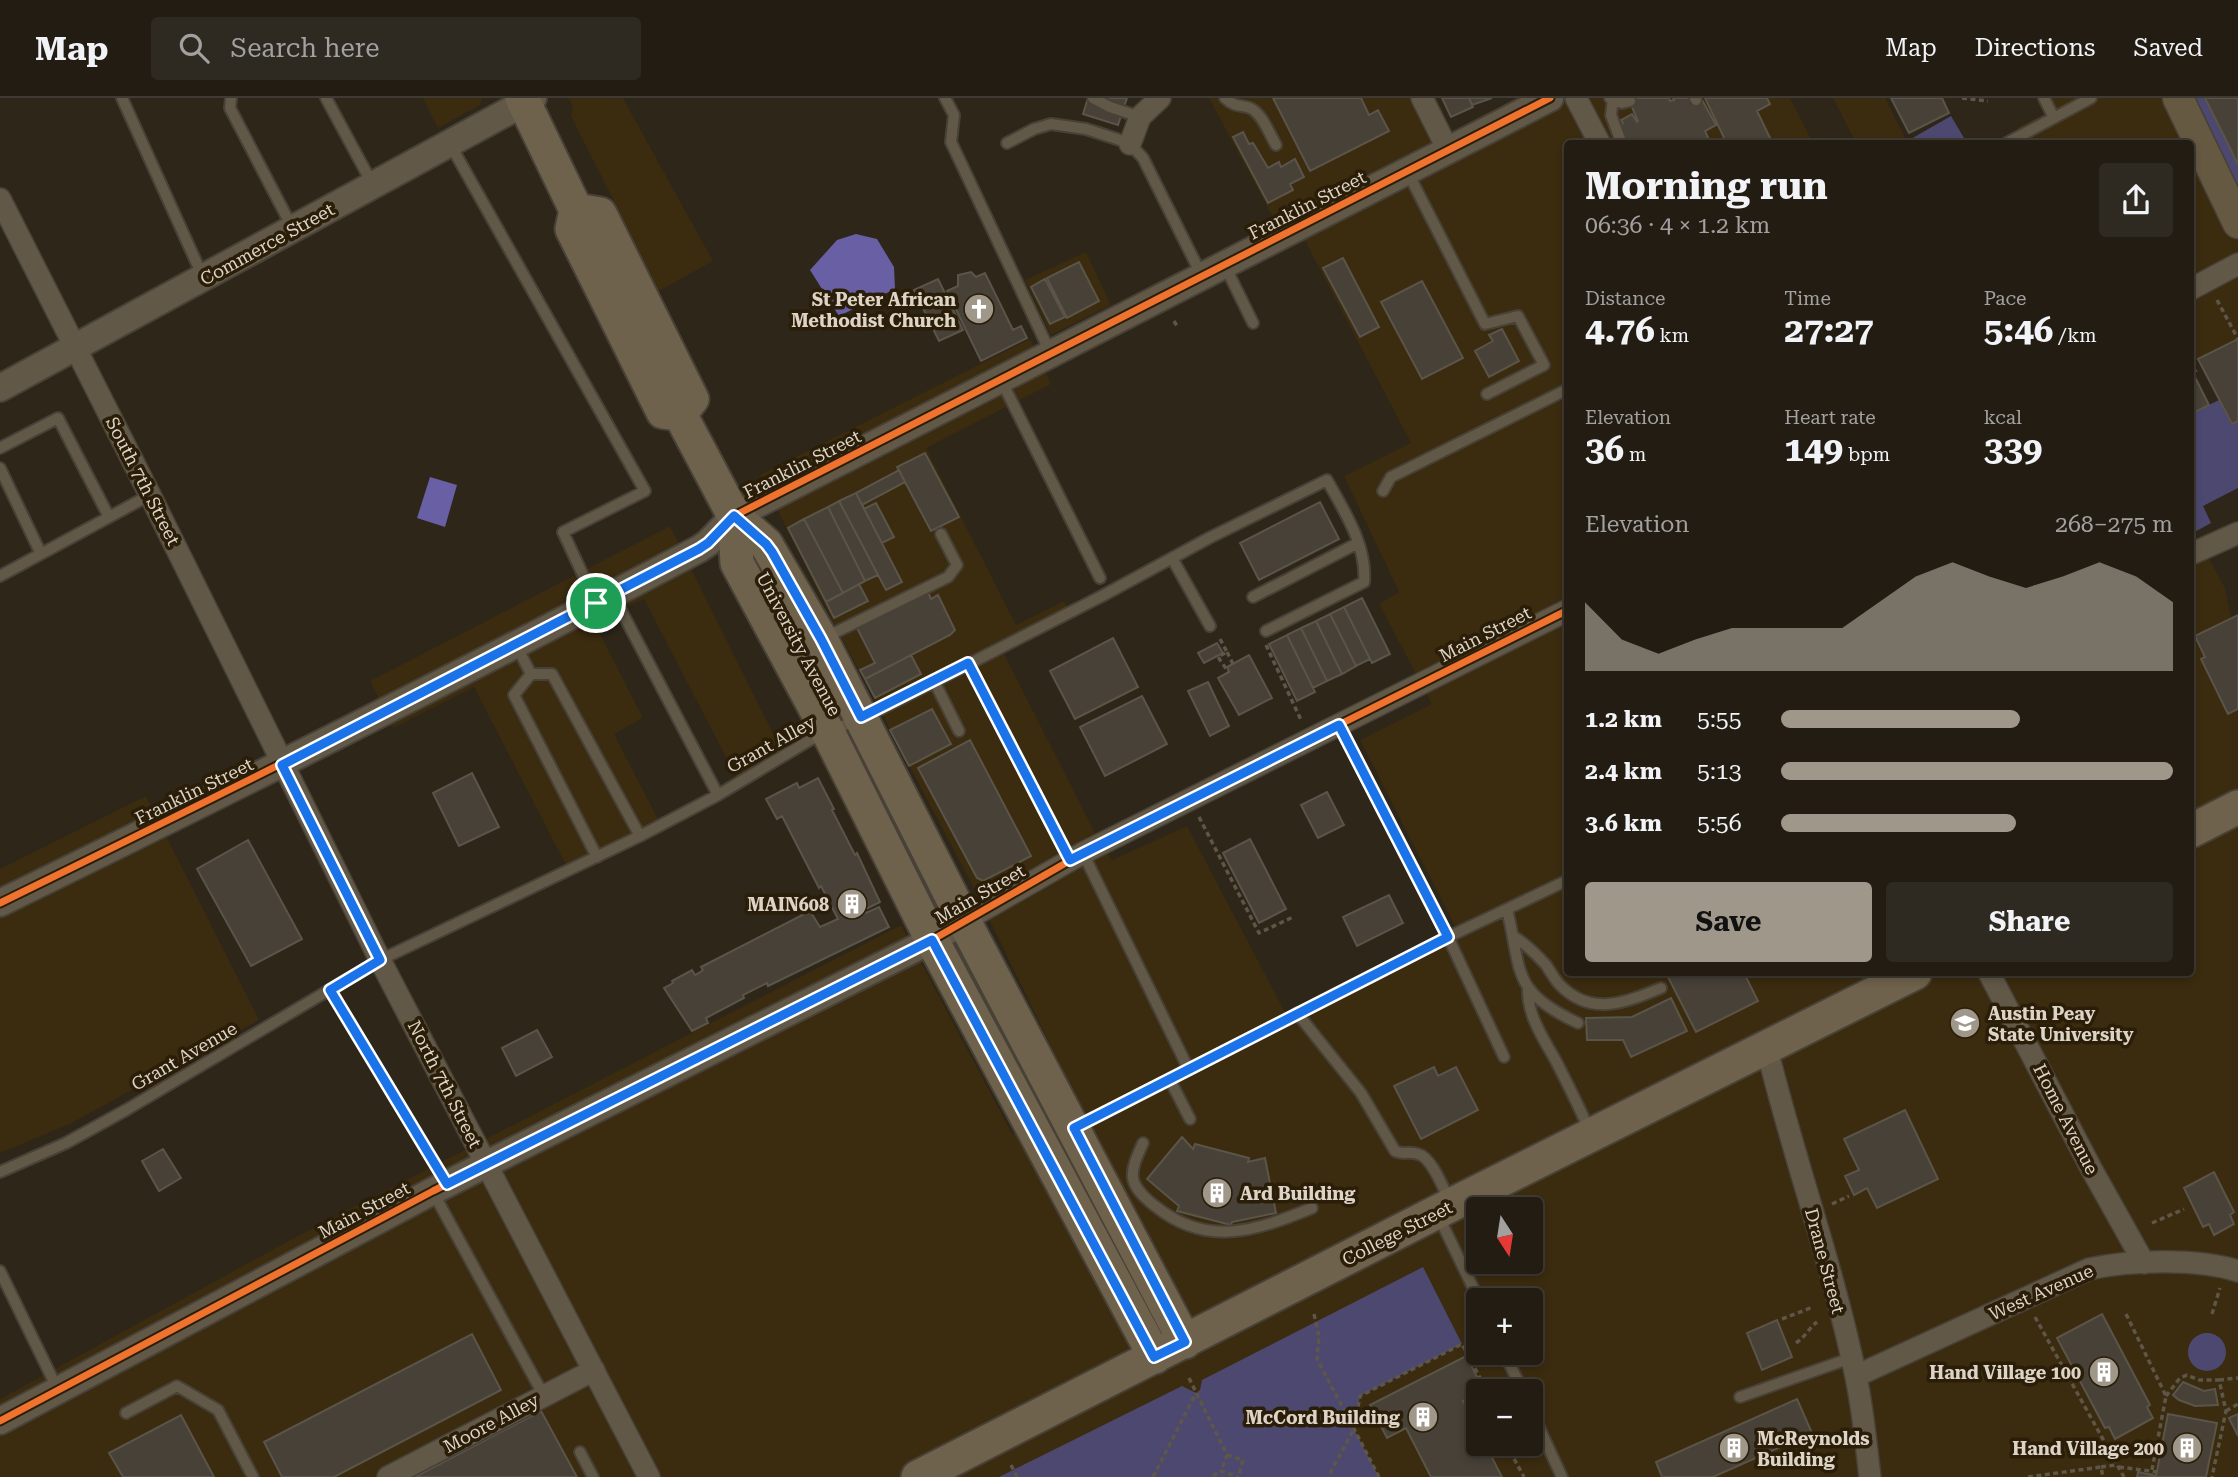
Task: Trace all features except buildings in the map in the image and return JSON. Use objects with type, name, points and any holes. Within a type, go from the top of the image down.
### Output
[{"type":"main road","points":[[2178,98],[2238,223]]},
{"type":"main road","name":"University Avenue","points":[[527,100],[576,209],[572,229],[663,412],[680,414],[734,516],[766,544],[821,639],[964,921],[1154,1357]]},
{"type":"main road","name":"University Avenue","points":[[734,516],[737,563],[828,732],[932,940],[1057,1133],[1185,1342]]},
{"type":"main road","points":[[2194,829],[2238,807]]},
{"type":"main road","name":"College Street","points":[[918,1477],[1444,1209],[1767,1049],[1877,987],[1907,976]]},
{"type":"street","points":[[1130,144],[1140,117],[1160,98]]},
{"type":"street","points":[[1422,98],[1448,150]]},
{"type":"street","name":"Franklin Street","points":[[0,902],[282,765],[516,645],[699,549],[734,516],[1550,98]]},
{"type":"street","points":[[1576,98],[1609,140]]},
{"type":"street","name":"Commerce Street","points":[[0,388],[204,279],[527,100]]},
{"type":"street","name":"South 7th Street","points":[[0,199],[150,495],[282,765]]},
{"type":"street","points":[[2194,287],[2238,264]]},
{"type":"street","points":[[2194,553],[2238,533]]},
{"type":"street","name":"Main Street","points":[[0,1421],[486,1164],[664,1077],[932,940],[1077,857],[1564,612]]},
{"type":"street","name":"North 7th Street","points":[[282,765],[380,960],[649,1477]]},
{"type":"street","name":"Home Avenue","points":[[1991,976],[2144,1264]]},
{"type":"street","name":"Drane Street","points":[[1767,1049],[1853,1367],[1866,1432],[1870,1477]]},
{"type":"street","name":"West Avenue","points":[[1853,1367],[2089,1269],[2116,1263],[2194,1263],[2238,1271]]},
{"type":"street","name":"Moore Alley","points":[[388,1477],[594,1370]]},
{"type":"lane","points":[[122,98],[204,279]]},
{"type":"lane","points":[[231,98],[230,108],[293,229]]},
{"type":"lane","points":[[326,98],[373,186]]},
{"type":"lane","points":[[945,98],[954,115],[951,142],[1051,354]]},
{"type":"lane","points":[[1093,98],[1140,117]]},
{"type":"lane","points":[[1225,98],[1236,107],[1251,108],[1258,114],[1276,145]]},
{"type":"lane","points":[[2044,98],[2054,118]]},
{"type":"lane","points":[[2013,140],[2091,98]]},
{"type":"lane","points":[[1610,140],[1612,99],[1622,103],[1630,101]]},
{"type":"lane","points":[[1007,143],[1034,129],[1051,124],[1086,129],[1130,144],[1143,158],[1213,271],[1253,323]]},
{"type":"lane","points":[[450,144],[645,491],[563,532],[718,796]]},
{"type":"lane","points":[[1407,171],[1485,324],[1518,316],[1544,365],[1487,394]]},
{"type":"lane","points":[[1001,380],[1100,578]]},
{"type":"lane","points":[[1383,491],[1391,477],[1564,391]]},
{"type":"lane","points":[[0,448],[58,418],[109,517]]},
{"type":"lane","points":[[0,468],[41,554]]},
{"type":"lane","name":"Grant Alley","points":[[380,960],[640,836],[718,796],[810,740],[934,681],[1327,480],[1359,543]]},
{"type":"lane","points":[[0,576],[150,495]]},
{"type":"lane","points":[[821,639],[948,577],[957,565],[941,534]]},
{"type":"lane","points":[[1253,597],[1359,543],[1364,559],[1364,582],[1266,631]]},
{"type":"lane","points":[[1172,558],[1210,626]]},
{"type":"lane","points":[[516,645],[531,674]]},
{"type":"lane","points":[[968,663],[1077,857],[1189,1070]]},
{"type":"lane","points":[[531,674],[552,674],[640,836]]},
{"type":"lane","points":[[531,674],[514,695],[597,857]]},
{"type":"lane","points":[[934,681],[959,731]]},
{"type":"lane","points":[[1339,725],[1448,937],[1504,1057]]},
{"type":"lane","points":[[1057,1133],[1170,1080],[1448,937],[1564,882]]},
{"type":"lane","points":[[1507,909],[1518,970],[1528,989],[1555,1012],[1578,1023]]},
{"type":"lane","points":[[1513,936],[1528,946],[1571,995],[1587,1002],[1603,1006],[1614,1004],[1661,988]]},
{"type":"lane","name":"Grant Avenue","points":[[0,1172],[65,1143],[114,1117],[380,960]]},
{"type":"lane","points":[[1528,989],[1528,1003],[1534,1019],[1578,1102],[1591,1136]]},
{"type":"lane","points":[[330,990],[440,1188],[544,1396]]},
{"type":"lane","points":[[1297,1013],[1361,1093],[1395,1151],[1401,1154],[1419,1154],[1434,1170],[1444,1209],[1474,1288]]},
{"type":"lane","points":[[1170,1080],[1190,1119]]},
{"type":"lane","points":[[1143,1143],[1131,1169],[1133,1182],[1143,1197],[1160,1210],[1198,1230],[1221,1232],[1262,1226],[1312,1208]]},
{"type":"lane","points":[[0,1271],[58,1390]]},
{"type":"lane","points":[[1740,1397],[1853,1367]]},
{"type":"lane","points":[[126,1412],[177,1386],[218,1410],[253,1477]]},
{"type":"lane","points":[[1543,1436],[1562,1477]]},
{"type":"lane","points":[[580,1452],[593,1477]]},
{"type":"path","points":[[1962,98],[1988,101]]},
{"type":"path","points":[[2217,300],[2238,339]]},
{"type":"path","points":[[2194,368],[2196,372]]},
{"type":"path","points":[[1266,631],[1266,646],[1302,722]]},
{"type":"path","points":[[1220,639],[1233,664]]},
{"type":"path","points":[[1227,652],[1218,657],[1229,673]]},
{"type":"path","points":[[1198,816],[1259,933],[1293,917]]},
{"type":"path","points":[[1830,1205],[1849,1196]]},
{"type":"path","points":[[2152,1223],[2184,1209]]},
{"type":"path","points":[[2213,1314],[2220,1288]]},
{"type":"path","points":[[1782,1319],[1813,1307]]},
{"type":"path","points":[[1314,1314],[1319,1337],[1317,1359],[1379,1477]]},
{"type":"path","points":[[2126,1314],[2166,1396]]},
{"type":"path","points":[[2034,1315],[2124,1477]]},
{"type":"path","points":[[1796,1343],[1806,1336],[1811,1326],[1817,1322]]},
{"type":"path","points":[[1328,1477],[1354,1429],[1360,1396],[1462,1344],[1481,1379]]},
{"type":"path","points":[[2028,1477],[2118,1466],[2153,1473],[2166,1396],[2180,1378],[2186,1375],[2199,1380],[2238,1378]]},
{"type":"path","points":[[1189,1378],[1227,1455],[1243,1460]]},
{"type":"path","points":[[2213,1477],[2226,1410],[2219,1380]]},
{"type":"path","points":[[1153,1477],[1196,1393]]},
{"type":"path","points":[[2226,1410],[2238,1404]]},
{"type":"path","points":[[1213,1476],[1221,1471],[1227,1455]]},
{"type":"path","points":[[1221,1471],[1238,1477],[1243,1460],[1251,1455]]},
{"type":"path","points":[[1513,1456],[1524,1477]]},
{"type":"path","points":[[1011,1465],[1017,1477]]},
{"type":"path","points":[[2101,1467],[2102,1477]]},
{"type":"shaded area","points":[[423,98],[482,98],[480,105],[438,128]]},
{"type":"shaded area","points":[[568,98],[623,98],[713,261],[659,291],[571,116],[573,107]]},
{"type":"shaded area","points":[[1209,98],[1436,98],[1452,131],[1516,98],[1790,98],[1811,140],[1564,140],[1564,976],[2194,976],[2194,559],[2206,553],[2225,588],[2232,623],[2238,635],[2238,1477],[0,1477],[0,1399],[294,1238],[901,925],[1013,1135],[1078,1102],[976,892],[833,621],[760,475],[1030,339],[1051,384],[926,448],[1016,625],[1064,601],[1073,618],[1003,652],[1094,831],[1112,860],[1187,826],[1286,1014],[1456,928],[1360,740],[1432,704],[1379,604],[1399,592],[1344,476],[1411,443],[1291,214],[1275,221]]},
{"type":"shaded area","points":[[1833,98],[1885,98],[1906,140],[1854,140]]},
{"type":"shaded area","points":[[2039,98],[2193,98],[2238,189],[2238,421],[2232,424],[2198,359],[2194,359],[2194,140],[2027,140],[2018,127],[2046,113]]},
{"type":"shaded area","points":[[2193,98],[2238,98],[2238,189]]},
{"type":"shaded area","points":[[1951,116],[1965,140],[1909,140]]},
{"type":"shaded area","points":[[856,234],[877,239],[894,267],[895,289],[839,316],[810,270],[837,240]]},
{"type":"shaded area","points":[[1086,252],[1111,305],[1051,335],[1025,280]]},
{"type":"shaded area","points":[[2219,400],[2231,424],[2238,421],[2238,488],[2203,506],[2211,523],[2194,532],[2194,412]]},
{"type":"shaded area","points":[[430,477],[457,485],[445,527],[417,518]]},
{"type":"shaded area","points":[[670,526],[784,756],[739,782],[644,599],[594,622],[643,718],[614,734],[661,825],[568,869],[474,687],[393,728],[370,681]]},
{"type":"shaded area","points":[[146,796],[259,1020],[72,1123],[0,1153],[0,869]]},
{"type":"shaded area","points":[[1423,1267],[1462,1344],[1360,1396],[1354,1429],[1379,1477],[999,1477],[1182,1386],[1196,1393],[1200,1390],[1202,1380]]},
{"type":"shaded area","points":[[2207,1333],[2220,1339],[2226,1352],[2220,1365],[2207,1371],[2194,1365],[2188,1352],[2194,1339]]},
{"type":"cycle path","points":[[0,903],[351,729],[612,595],[699,549],[734,516],[1550,98]]},
{"type":"cycle path","points":[[0,1421],[433,1191],[932,940],[1083,853],[1564,612]]},
{"type":"place","name":"St Peter African Methodist Church","points":[[979,309]]},
{"type":"place","name":"MAIN608","points":[[852,904]]},
{"type":"place","name":"Austin Peay State University","points":[[1965,1023]]},
{"type":"place","name":"Ard Building","points":[[1217,1193]]},
{"type":"place","name":"Hand Village 100","points":[[2104,1372]]},
{"type":"place","name":"McCord Building","points":[[1423,1417]]},
{"type":"place","name":"McReynolds Building","points":[[1734,1448]]},
{"type":"place","name":"Hand Village 200","points":[[2187,1448]]},
{"type":"route","points":[[734,516],[772,552],[861,717],[968,663],[1070,860],[1339,725],[1448,937],[1074,1128],[1185,1342],[1154,1357],[932,940],[447,1184],[330,990],[380,960],[282,765],[596,603],[699,549],[734,516]]}]
